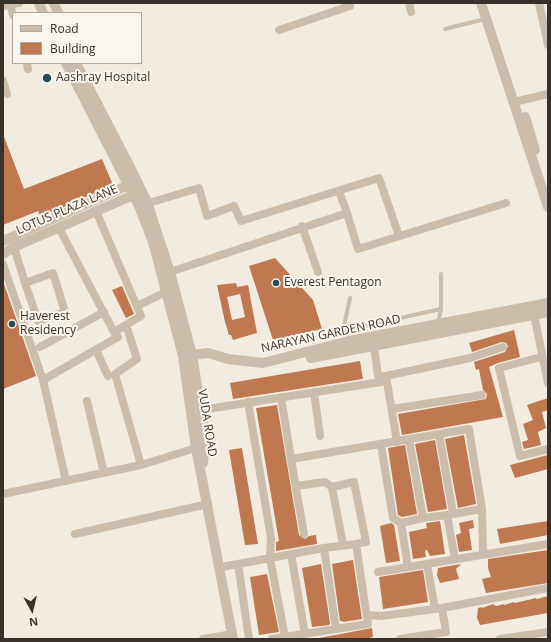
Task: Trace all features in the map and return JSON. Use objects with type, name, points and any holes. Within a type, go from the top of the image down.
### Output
[{"type":"street","points":[[7,5],[19,3]]},
{"type":"street","points":[[39,3],[44,12]]},
{"type":"street","points":[[279,30],[350,6],[349,3]]},
{"type":"street","points":[[409,3],[411,12]]},
{"type":"street","points":[[481,3],[488,18],[548,189]]},
{"type":"street","points":[[488,3],[548,208]]},
{"type":"street","points":[[539,3],[548,45]]},
{"type":"street","name":"VUDA ROAD","points":[[67,64],[132,183]]},
{"type":"street","name":"VUDA ROAD","points":[[76,64],[143,204],[166,274],[201,410],[205,444],[202,473]]},
{"type":"street","points":[[3,81],[7,94]]},
{"type":"street","points":[[517,102],[548,94]]},
{"type":"street","points":[[143,204],[199,188],[207,216],[234,206],[240,221],[379,178],[399,236]]},
{"type":"street","name":"LOTUS PLAZA LANE","points":[[3,241],[132,183]]},
{"type":"street","points":[[338,191],[347,213],[358,249],[506,203]]},
{"type":"street","name":"LOTUS PLAZA LANE","points":[[8,251],[137,193]]},
{"type":"street","points":[[96,211],[141,316],[114,332]]},
{"type":"street","points":[[166,274],[302,226],[347,213]]},
{"type":"street","points":[[302,226],[318,272]]},
{"type":"street","points":[[43,380],[118,337],[59,228]]},
{"type":"street","points":[[3,241],[25,283],[38,321],[65,312],[53,273],[25,283]]},
{"type":"street","points":[[3,264],[43,380],[66,481]]},
{"type":"street","name":"VUDA ROAD","points":[[166,274],[166,292],[187,356],[196,448],[202,473]]},
{"type":"street","points":[[137,306],[166,292]]},
{"type":"street","name":"NARAYAN GARDEN ROAD","points":[[228,359],[263,363],[349,341],[373,340],[533,310],[548,303]]},
{"type":"street","points":[[533,310],[541,357],[548,383]]},
{"type":"street","name":"NARAYAN GARDEN ROAD","points":[[228,359],[244,368],[260,368],[438,324],[533,310],[548,312]]},
{"type":"street","points":[[40,347],[104,312]]},
{"type":"street","points":[[126,325],[137,360],[115,374],[141,465]]},
{"type":"street","points":[[373,340],[378,376],[387,378]]},
{"type":"street","points":[[201,410],[314,392],[387,378],[470,358],[503,347]]},
{"type":"street","points":[[96,350],[108,376]]},
{"type":"street","points":[[187,356],[205,353],[228,359]]},
{"type":"street","points":[[541,357],[499,368],[520,456],[548,449]]},
{"type":"street","points":[[387,378],[397,442]]},
{"type":"street","points":[[314,392],[320,436]]},
{"type":"street","points":[[392,409],[482,395]]},
{"type":"street","points":[[281,397],[304,534]]},
{"type":"street","points":[[87,401],[104,473]]},
{"type":"street","points":[[248,402],[271,538],[270,558],[285,637]]},
{"type":"street","points":[[291,459],[382,445],[469,429],[482,509],[483,555]]},
{"type":"street","points":[[439,434],[455,559]]},
{"type":"street","points":[[409,439],[423,518]]},
{"type":"street","points":[[382,445],[393,518],[401,523],[482,509]]},
{"type":"street","points":[[3,494],[141,465],[196,448]]},
{"type":"street","points":[[202,473],[208,504],[231,565],[249,639]]},
{"type":"street","points":[[296,486],[325,482],[332,488],[343,545]]},
{"type":"street","points":[[231,565],[366,542],[354,482],[332,488]]},
{"type":"street","points":[[75,534],[208,504]]},
{"type":"street","points":[[401,523],[408,567]]},
{"type":"street","points":[[272,639],[368,624],[356,544]]},
{"type":"street","points":[[378,572],[548,544]]},
{"type":"street","points":[[324,548],[336,629]]},
{"type":"street","points":[[292,554],[305,634]]},
{"type":"street","points":[[400,639],[447,635],[427,564]]},
{"type":"street","points":[[203,639],[233,636],[231,565]]},
{"type":"street","points":[[367,615],[382,616],[439,609],[548,588]]},
{"type":"street","points":[[500,639],[540,636],[548,632]]},
{"type":"lane","points":[[445,29],[488,18]]},
{"type":"lane","points":[[438,324],[441,309],[441,274]]},
{"type":"lane","points":[[349,341],[344,326],[350,298]]},
{"type":"lane","points":[[346,330],[441,309]]},
{"type":"building","points":[[3,134],[24,189],[102,159],[113,185],[41,217],[38,211],[3,225]]},
{"type":"building","name":"Everest Pentagon","points":[[275,258],[313,300],[322,329],[273,340],[249,266]]},
{"type":"building","name":"Haverest Residency","points":[[3,281],[36,376],[3,389]]},
{"type":"building","points":[[236,283],[237,287],[248,285],[257,333],[233,340],[231,335],[229,335],[225,322],[217,285]],"holes":[[[240,294],[245,317],[232,320],[227,297]]]},
{"type":"building","points":[[122,286],[134,314],[126,318],[112,290]]},
{"type":"building","points":[[514,330],[520,357],[489,367],[503,417],[402,435],[398,414],[486,399],[487,394],[483,390],[479,369],[476,370],[474,362],[505,352],[508,346],[506,343],[502,342],[472,352],[469,343]]},
{"type":"building","points":[[360,361],[363,379],[233,399],[230,383]]},
{"type":"building","points":[[548,398],[548,410],[542,412],[546,428],[538,432],[541,445],[524,449],[522,442],[528,440],[523,424],[533,420],[527,405]]},
{"type":"building","points":[[277,405],[299,535],[305,539],[309,536],[316,535],[317,544],[276,551],[276,542],[279,541],[256,408]]},
{"type":"building","points":[[464,435],[476,504],[458,508],[445,439]]},
{"type":"building","points":[[435,440],[447,509],[428,512],[415,444]]},
{"type":"building","points":[[405,445],[417,514],[402,517],[398,515],[388,448]]},
{"type":"building","points":[[242,448],[258,544],[245,545],[229,450]]},
{"type":"building","points":[[548,455],[548,469],[515,478],[510,465]]},
{"type":"building","points":[[473,520],[474,528],[469,529],[472,550],[459,552],[456,535],[461,533],[459,523]]},
{"type":"building","points":[[440,521],[445,554],[430,556],[427,550],[425,550],[426,557],[413,559],[409,532],[427,528],[426,523]]},
{"type":"building","points":[[548,521],[548,535],[500,544],[497,529]]},
{"type":"building","points":[[391,523],[394,525],[400,561],[386,563],[380,526]]},
{"type":"building","points":[[548,550],[548,583],[486,593],[482,579],[491,577],[488,568],[488,559]]},
{"type":"building","points":[[353,560],[362,619],[343,622],[340,621],[332,564]]},
{"type":"building","points":[[321,564],[330,623],[329,625],[312,627],[302,568]]},
{"type":"building","points":[[461,564],[456,569],[459,579],[440,583],[437,575],[438,568]]},
{"type":"building","points":[[423,570],[428,602],[383,609],[379,577]]},
{"type":"building","points":[[267,574],[279,632],[259,635],[250,577]]},
{"type":"building","points":[[548,596],[548,613],[480,625],[477,618],[478,608],[493,604],[496,606],[504,605]]},
{"type":"building","points":[[372,628],[373,637],[365,639],[314,639]]},
{"type":"place","name":"Aashray Hospital","points":[[47,78]]},
{"type":"place","name":"Everest Pentagon","points":[[276,283]]},
{"type":"place","name":"Haverest Residency","points":[[12,324]]}]
